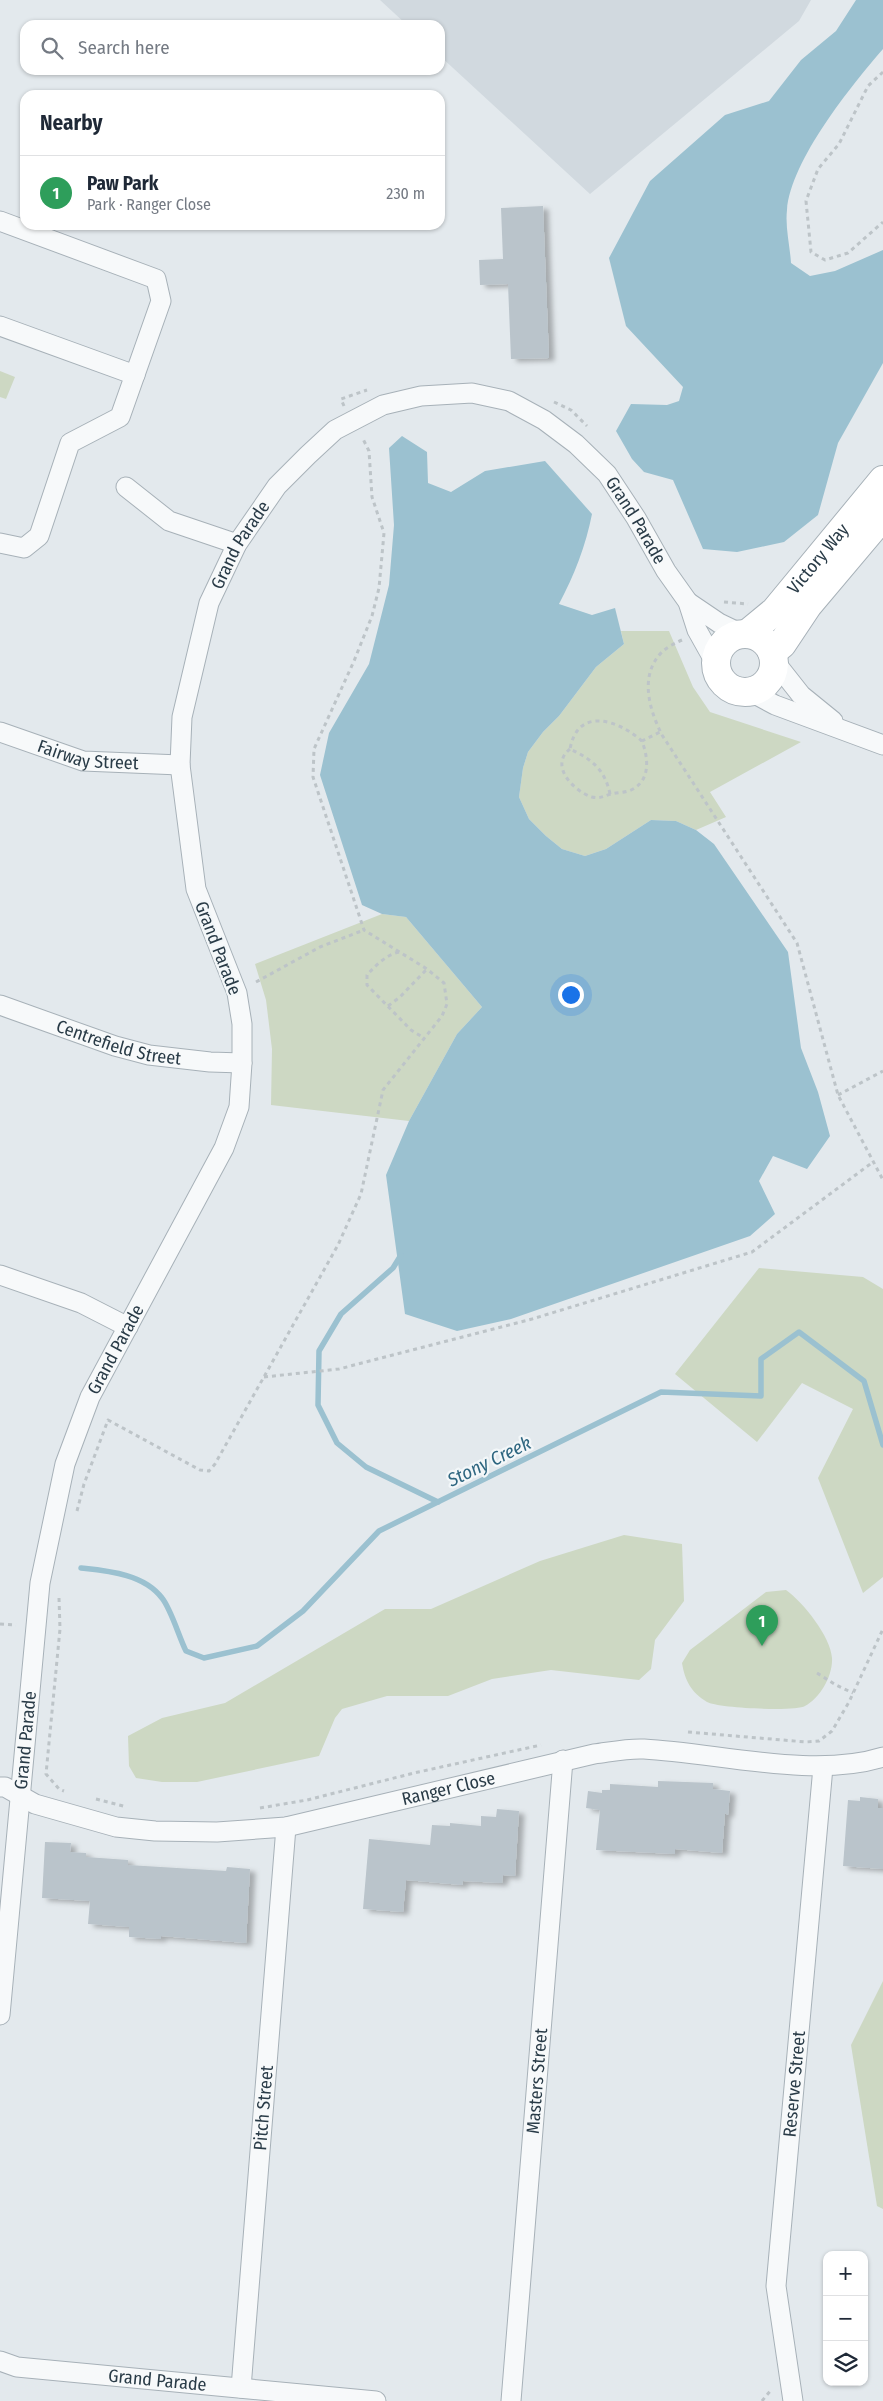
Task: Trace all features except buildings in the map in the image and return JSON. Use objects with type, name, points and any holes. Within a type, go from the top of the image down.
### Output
[{"type":"street","points":[[0,222],[20,229]]},
{"type":"street","points":[[0,543],[24,548],[39,536],[70,444],[120,417],[161,301],[156,279],[22,230]]},
{"type":"street","points":[[0,326],[135,375]]},
{"type":"street","name":"Grand Parade","points":[[0,2015],[40,1583],[65,1464],[90,1397],[224,1148],[239,1106],[242,1024],[237,993],[196,889],[180,765],[182,716],[194,661],[209,603],[237,544],[277,486],[335,430],[383,405],[421,396],[472,393],[509,401],[544,420],[576,444],[601,468],[636,518],[666,571],[688,602],[697,630],[716,664]]},
{"type":"street","name":"Victory Way","points":[[745,634],[775,611],[883,480]]},
{"type":"street","points":[[126,487],[169,521],[237,544]]},
{"type":"street","name":"Victory Way","points":[[774,657],[808,605],[883,516]]},
{"type":"street","name":"Grand Parade","points":[[688,602],[719,623],[745,634]]},
{"type":"street","points":[[774,657],[773,672],[768,681],[761,688],[751,692],[741,692],[727,686],[718,674],[717,654],[722,645],[730,639],[745,634],[759,637],[767,644],[801,695],[841,728]]},
{"type":"street","points":[[751,692],[776,705],[883,745]]},
{"type":"street","name":"Fairway Street","points":[[0,732],[83,761],[180,765]]},
{"type":"street","name":"Centrefield Street","points":[[0,1005],[115,1046],[149,1056],[242,1063]]},
{"type":"street","points":[[0,1275],[81,1303],[128,1327]]},
{"type":"street","name":"Ranger Close","points":[[0,1787],[35,1804],[116,1827],[155,1831],[217,1832],[286,1827],[594,1754],[642,1749],[823,1767],[866,1762],[883,1757]]},
{"type":"street","name":"Masters Street","points":[[511,2401],[563,1760]]},
{"type":"street","name":"Reserve Street","points":[[793,2401],[776,2286],[823,1767]]},
{"type":"street","name":"Pitch Street","points":[[241,2388],[286,1827]]},
{"type":"street","name":"Grand Parade","points":[[0,2361],[17,2367],[376,2401]]},
{"type":"path","points":[[883,72],[868,86],[839,144],[818,169],[806,201],[811,252],[825,260],[848,253],[883,222]]},
{"type":"path","points":[[341,399],[368,389]]},
{"type":"path","points":[[548,399],[571,410],[590,429]]},
{"type":"path","points":[[74,1520],[84,1484],[108,1420],[200,1470],[209,1471],[338,1245],[361,1194],[384,1090],[442,1016],[447,1004],[444,983],[427,969],[364,930],[313,777],[314,749],[354,661],[372,616],[379,588],[384,533],[372,497],[369,451],[364,440]]},
{"type":"path","points":[[719,599],[726,602],[753,604]]},
{"type":"path","points":[[683,639],[662,651],[650,669],[648,694],[652,714],[660,732],[797,943],[838,1095],[883,1180]]},
{"type":"path","points":[[604,721],[619,725],[642,741],[647,753],[648,766],[643,779],[634,788],[602,798],[591,797],[571,784],[562,770],[561,762],[564,754],[570,749],[575,733],[590,722],[604,721]]},
{"type":"path","points":[[642,741],[660,732]]},
{"type":"path","points":[[570,749],[587,757],[600,769],[608,782],[610,794]]},
{"type":"path","points":[[256,982],[320,947],[364,930]]},
{"type":"path","points":[[400,952],[391,954],[367,975],[368,985],[411,1030],[424,1038]]},
{"type":"path","points":[[388,1006],[400,997],[427,969]]},
{"type":"path","points":[[838,1095],[883,1071]]},
{"type":"path","points":[[264,1377],[302,1374],[339,1368],[532,1319],[752,1252],[873,1162]]},
{"type":"path","points":[[59,1593],[60,1629],[46,1774],[59,1789],[67,1792]]},
{"type":"path","points":[[0,1624],[16,1625]]},
{"type":"path","points":[[683,1732],[806,1742],[820,1741],[832,1731],[853,1693],[883,1629]]},
{"type":"path","points":[[817,1673],[836,1686],[853,1693]]},
{"type":"path","points":[[253,1809],[307,1800],[414,1773],[546,1744]]},
{"type":"path","points":[[94,1799],[134,1809]]},
{"type":"shaded area","points":[[380,0],[811,0],[799,21],[590,194],[445,61],[445,20],[402,20]]},
{"type":"green space","points":[[0,371],[15,377],[6,399],[0,397]]},
{"type":"green space","points":[[621,631],[669,631],[693,687],[710,712],[801,742],[710,792],[726,817],[696,830],[676,821],[651,820],[606,849],[585,856],[562,849],[529,819],[519,797],[523,768],[528,752],[543,732],[559,716],[596,667],[624,644]]},
{"type":"green space","points":[[382,914],[406,917],[482,1007],[457,1034],[409,1121],[271,1105],[272,1049],[266,1000],[255,964]]},
{"type":"green space","points":[[759,1268],[863,1277],[883,1289],[883,1577],[863,1593],[818,1478],[853,1409],[802,1383],[757,1442],[675,1374]]},
{"type":"green space","points":[[624,1535],[682,1544],[684,1601],[655,1640],[651,1669],[639,1680],[551,1670],[492,1679],[448,1696],[387,1696],[342,1709],[335,1718],[319,1756],[197,1782],[162,1782],[136,1778],[129,1766],[128,1736],[162,1718],[225,1703],[385,1609],[431,1609],[540,1561]]},
{"type":"green space","points":[[786,1590],[808,1611],[827,1640],[830,1650],[832,1665],[828,1679],[816,1698],[805,1706],[787,1709],[725,1706],[707,1702],[701,1698],[687,1681],[683,1669],[682,1663],[690,1650],[766,1592]]},
{"type":"green space","points":[[883,1981],[883,2209],[877,2206],[851,2045]]},
{"type":"water","points":[[856,0],[883,0],[883,49],[824,125],[799,169],[791,190],[787,210],[787,230],[791,263],[810,276],[835,271],[883,250],[883,363],[838,443],[818,515],[784,542],[737,552],[703,549],[673,480],[644,472],[632,459],[616,431],[631,404],[667,405],[679,401],[683,387],[626,326],[609,258],[650,181],[725,115],[769,101],[801,60],[836,31]]},
{"type":"water","points":[[402,436],[427,452],[428,483],[451,492],[485,471],[545,461],[592,514],[579,560],[559,604],[592,615],[615,608],[624,644],[596,667],[559,716],[543,732],[528,752],[523,768],[519,797],[529,819],[546,836],[562,849],[585,856],[606,849],[651,820],[676,821],[696,830],[714,844],[788,952],[801,1048],[818,1092],[830,1136],[807,1169],[773,1156],[759,1181],[775,1214],[750,1236],[511,1319],[457,1331],[405,1314],[386,1175],[409,1121],[457,1034],[482,1007],[406,917],[382,914],[362,905],[320,775],[329,733],[369,664],[389,585],[394,525],[389,448]]},
{"type":"waterway","points":[[401,1255],[393,1268],[341,1314],[319,1351],[318,1405],[337,1443],[366,1467],[438,1502]]},
{"type":"waterway","name":"Stony Creek","points":[[81,1568],[125,1575],[146,1584],[154,1590],[169,1609],[186,1651],[204,1658],[257,1646],[303,1611],[379,1531],[661,1392],[761,1396],[761,1359],[799,1332],[864,1381],[883,1445]]},
{"type":"place","name":"Paw Park","points":[[762,1646]]}]
